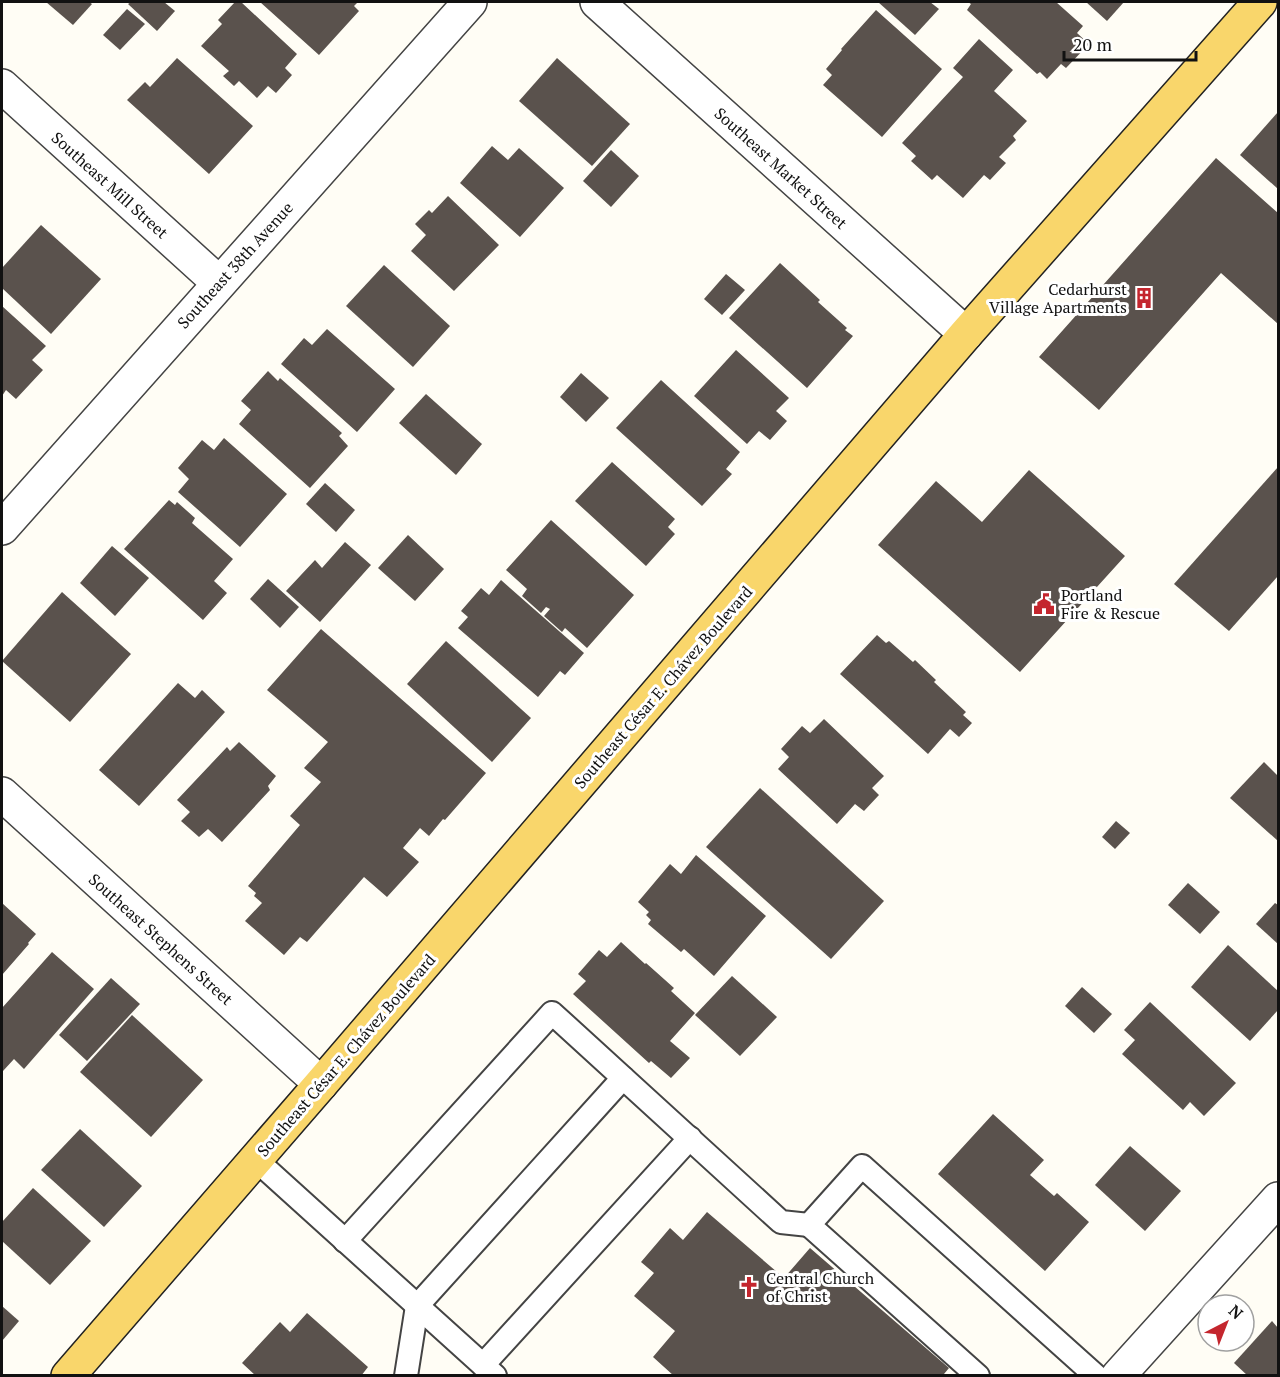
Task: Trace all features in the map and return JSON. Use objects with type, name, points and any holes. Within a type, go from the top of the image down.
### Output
[{"type":"main road","name":"Southeast César E. Chávez Boulevard","points":[[68,1376],[966,333],[1260,2]]},
{"type":"street","name":"Southeast 38th Avenue","points":[[2,528],[470,2]]},
{"type":"street","name":"Southeast Market Street","points":[[597,2],[966,333]]},
{"type":"street","name":"Southeast Mill Street","points":[[2,86],[219,283]]},
{"type":"street","name":"Southeast Stephens Street","points":[[2,795],[321,1084]]},
{"type":"street","points":[[1118,1376],[1278,1199]]},
{"type":"lane","points":[[345,1240],[552,1013],[781,1222],[809,1224],[978,1376]]},
{"type":"lane","points":[[406,1376],[417,1306],[623,1078]]},
{"type":"lane","points":[[256,1160],[489,1370],[690,1138]]},
{"type":"lane","points":[[809,1224],[862,1166],[1096,1376]]},
{"type":"building","points":[[46,2],[89,2],[92,4],[73,25]]},
{"type":"building","points":[[131,2],[164,2],[175,11],[157,31],[128,4]]},
{"type":"building","points":[[235,2],[241,2],[297,54],[285,68],[292,75],[276,93],[268,86],[257,98],[239,81],[234,86],[223,76],[229,71],[201,46],[222,24],[218,20]]},
{"type":"building","points":[[260,2],[358,2],[354,6],[359,11],[319,55]]},
{"type":"building","points":[[878,2],[930,2],[939,9],[915,35]]},
{"type":"building","points":[[968,2],[1056,2],[1083,26],[1077,33],[1089,44],[1066,68],[1061,64],[1047,79],[1040,72],[1037,74],[967,10],[971,4]]},
{"type":"building","points":[[1086,2],[1124,2],[1107,21]]},
{"type":"building","points":[[127,9],[145,24],[120,50],[103,35]]},
{"type":"building","points":[[876,10],[942,69],[882,137],[823,85],[832,75],[826,69]]},
{"type":"building","points":[[979,39],[1013,70],[994,91],[1027,121],[1013,136],[1016,140],[999,157],[1006,163],[990,180],[984,175],[963,198],[937,175],[932,180],[911,161],[916,156],[902,143],[963,77],[953,68]]},
{"type":"building","points":[[177,58],[253,126],[209,174],[127,100],[145,82],[150,87]]},
{"type":"building","points":[[557,58],[630,124],[592,166],[519,101]]},
{"type":"building","points":[[1278,112],[1278,189],[1240,155]]},
{"type":"building","points":[[492,146],[508,160],[519,148],[564,188],[520,237],[460,183]]},
{"type":"building","points":[[611,150],[639,176],[611,207],[583,181]]},
{"type":"building","name":"Cedarhurst Village Apartments","points":[[1216,158],[1278,213],[1278,324],[1221,273],[1099,410],[1039,357]]},
{"type":"building","points":[[448,196],[499,245],[454,291],[411,251],[426,235],[415,224],[429,210],[432,213]]},
{"type":"building","points":[[41,225],[101,279],[51,334],[2,288],[2,268]]},
{"type":"building","points":[[780,263],[820,300],[818,302],[853,336],[807,388],[729,318]]},
{"type":"building","points":[[384,265],[450,326],[413,367],[346,306]]},
{"type":"building","points":[[726,274],[745,290],[722,315],[704,299]]},
{"type":"building","points":[[2,306],[46,346],[32,360],[43,370],[16,399],[6,390],[2,396]]},
{"type":"building","points":[[327,329],[395,389],[357,432],[281,364],[304,338],[312,345]]},
{"type":"building","points":[[736,350],[789,398],[776,411],[787,421],[770,440],[759,431],[747,444],[694,396]]},
{"type":"building","points":[[268,371],[278,381],[280,378],[342,433],[339,436],[348,446],[310,488],[239,424],[251,410],[241,401]]},
{"type":"building","points":[[581,373],[609,398],[586,422],[560,397]]},
{"type":"building","points":[[661,380],[740,452],[726,469],[732,474],[702,506],[616,428]]},
{"type":"building","points":[[426,394],[482,444],[456,475],[399,423]]},
{"type":"building","points":[[224,438],[287,494],[240,547],[178,492],[189,479],[178,468],[202,440],[214,450]]},
{"type":"building","points":[[612,462],[675,519],[668,527],[675,534],[646,566],[575,501]]},
{"type":"building","points":[[1278,467],[1278,576],[1229,631],[1174,584]]},
{"type":"building","points":[[1029,470],[1125,556],[1020,672],[878,545],[936,481],[982,522]]},
{"type":"building","points":[[325,483],[355,510],[336,532],[306,504]]},
{"type":"building","points":[[169,500],[175,505],[177,502],[195,518],[192,523],[233,559],[214,581],[227,593],[203,620],[124,549]]},
{"type":"building","points":[[551,520],[634,595],[587,648],[565,628],[562,632],[544,616],[550,609],[546,607],[541,613],[522,596],[527,589],[506,570]]},
{"type":"building","points":[[408,535],[444,569],[415,601],[378,568]]},
{"type":"building","points":[[345,542],[371,565],[320,622],[286,591],[315,560],[322,568]]},
{"type":"building","points":[[112,546],[149,578],[115,616],[80,583]]},
{"type":"building","points":[[268,579],[299,607],[280,628],[250,599]]},
{"type":"building","points":[[501,580],[584,653],[565,675],[560,671],[538,697],[458,628],[468,617],[461,611],[481,588],[489,595]]},
{"type":"building","points":[[62,592],[131,654],[70,722],[2,661]]},
{"type":"building","points":[[321,629],[486,773],[429,836],[420,828],[403,848],[419,862],[387,897],[364,877],[307,942],[300,937],[284,955],[245,921],[262,903],[248,886],[300,825],[290,816],[321,782],[304,768],[328,742],[267,690]]},
{"type":"building","points":[[877,635],[886,643],[889,641],[913,662],[915,660],[936,680],[934,682],[966,712],[963,715],[972,723],[959,737],[950,729],[928,754],[840,674]]},
{"type":"building","points":[[446,641],[531,718],[492,762],[407,684]]},
{"type":"building","points":[[178,683],[195,698],[202,690],[225,712],[139,806],[99,770]]},
{"type":"building","points":[[824,719],[884,776],[872,788],[879,795],[864,811],[855,804],[837,824],[778,769],[789,757],[781,749],[802,726],[810,733]]},
{"type":"building","points":[[239,742],[276,776],[268,786],[270,790],[222,842],[208,829],[199,837],[181,821],[190,812],[177,800],[227,747],[230,751]]},
{"type":"building","points":[[1264,762],[1278,776],[1278,841],[1230,798]]},
{"type":"building","points":[[760,788],[884,901],[831,959],[706,847]]},
{"type":"building","points":[[1116,821],[1130,833],[1115,849],[1102,837]]},
{"type":"building","points":[[696,855],[766,916],[714,976],[684,949],[681,952],[648,924],[651,920],[646,915],[649,912],[638,902],[670,864],[681,874]]},
{"type":"building","points":[[1188,883],[1220,912],[1200,934],[1168,905]]},
{"type":"building","points":[[2,903],[36,934],[2,975]]},
{"type":"building","points":[[1275,903],[1278,905],[1278,944],[1256,924]]},
{"type":"building","points":[[621,942],[674,988],[671,991],[695,1013],[670,1041],[690,1058],[671,1078],[651,1061],[649,1063],[573,994],[586,981],[578,974],[599,950],[607,957]]},
{"type":"building","points":[[1228,945],[1278,991],[1278,1010],[1250,1041],[1191,987]]},
{"type":"building","points":[[52,952],[94,989],[24,1069],[14,1059],[3,1071],[2,1008]]},
{"type":"building","points":[[732,976],[777,1017],[740,1056],[695,1015]]},
{"type":"building","points":[[111,978],[140,1004],[87,1061],[59,1035]]},
{"type":"building","points":[[1082,987],[1112,1014],[1094,1033],[1065,1006]]},
{"type":"building","points":[[1150,1002],[1236,1083],[1204,1116],[1190,1102],[1183,1110],[1122,1054],[1135,1040],[1124,1030]]},
{"type":"building","points":[[132,1015],[203,1080],[151,1137],[80,1072]]},
{"type":"building","points":[[993,1114],[1044,1160],[1030,1175],[1054,1196],[1057,1193],[1089,1222],[1045,1271],[938,1174]]},
{"type":"building","points":[[80,1129],[142,1186],[104,1227],[41,1170]]},
{"type":"building","points":[[1130,1146],[1181,1191],[1145,1231],[1095,1185]]},
{"type":"building","points":[[33,1188],[91,1241],[50,1285],[2,1241],[2,1222]]},
{"type":"building","name":"Central Church of Christ","points":[[707,1212],[784,1278],[810,1248],[949,1368],[945,1376],[674,1376],[653,1357],[675,1331],[634,1296],[654,1273],[641,1262],[670,1228],[683,1240]]},
{"type":"building","points":[[2,1306],[19,1321],[2,1341]]},
{"type":"building","points":[[307,1313],[368,1367],[361,1376],[256,1376],[242,1363],[280,1322],[290,1332]]},
{"type":"building","points":[[1272,1321],[1278,1328],[1278,1376],[1248,1376],[1234,1363],[1243,1353],[1256,1353],[1256,1339]]},
{"type":"place","name":"Cedarhurst Village Apartments","points":[[1144,298]]},
{"type":"place","name":"Portland Fire & Rescue","points":[[1044,604]]},
{"type":"place","name":"Central Church of Christ","points":[[749,1287]]}]
